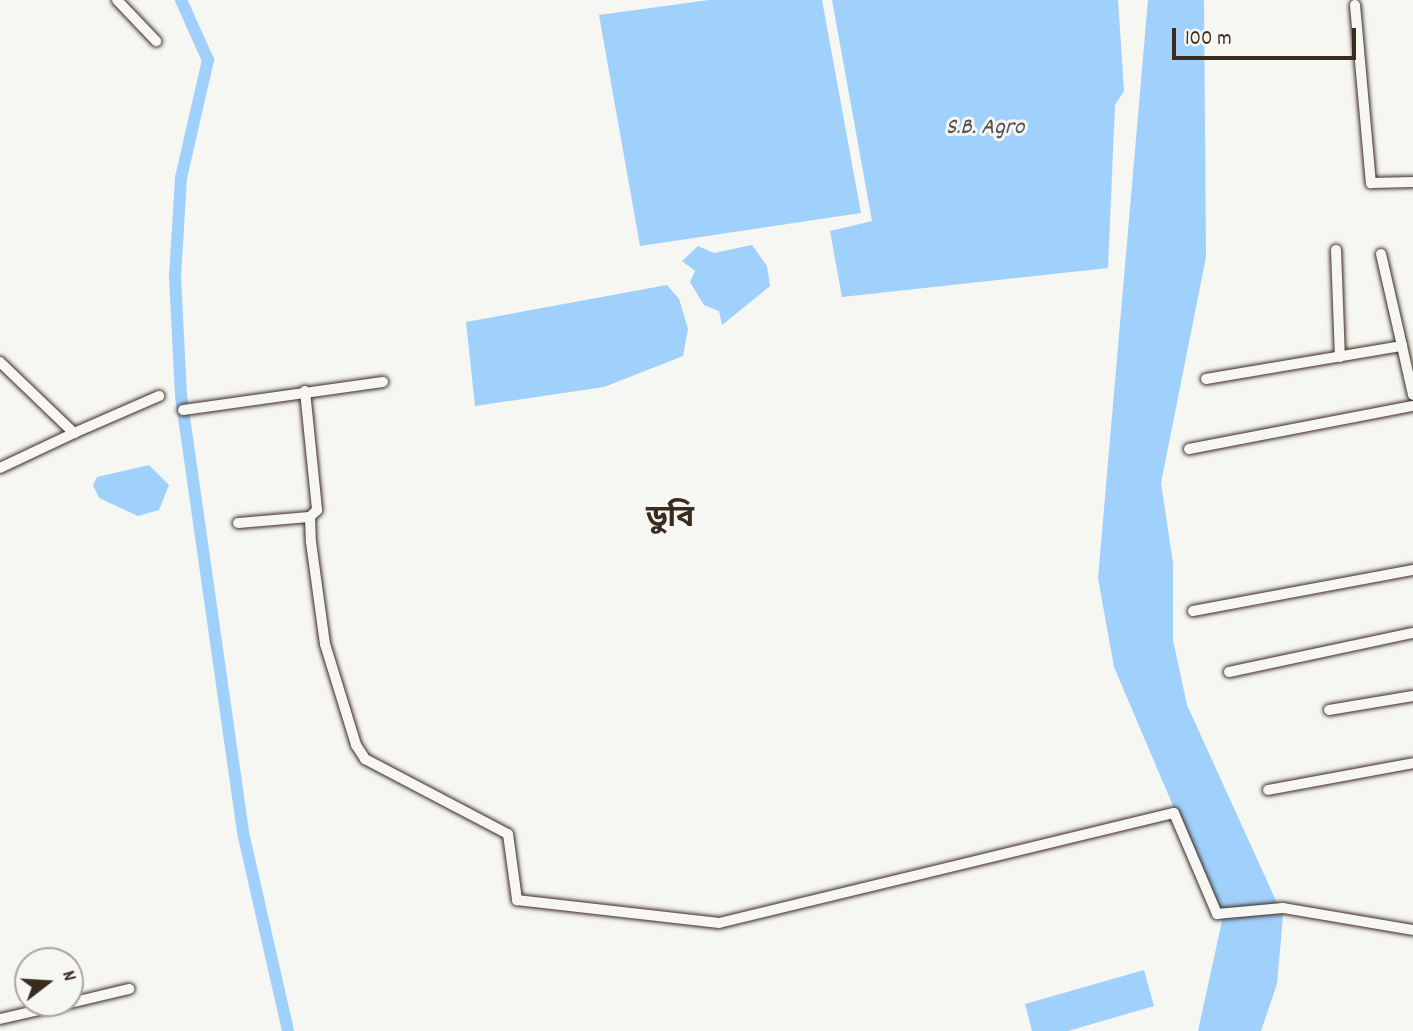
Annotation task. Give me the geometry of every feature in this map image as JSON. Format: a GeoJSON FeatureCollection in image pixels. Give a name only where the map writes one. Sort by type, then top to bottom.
{"type":"FeatureCollection","features":[{"type":"Feature","properties":{"kind":"street"},"geometry":{"type":"LineString","coordinates":[[117,0],[156,41]]}},
{"type":"Feature","properties":{"kind":"street"},"geometry":{"type":"LineString","coordinates":[[1355,5],[1371,183],[1413,182]]}},
{"type":"Feature","properties":{"kind":"street"},"geometry":{"type":"LineString","coordinates":[[1336,250],[1340,357]]}},
{"type":"Feature","properties":{"kind":"street"},"geometry":{"type":"LineString","coordinates":[[1381,254],[1413,395]]}},
{"type":"Feature","properties":{"kind":"street"},"geometry":{"type":"LineString","coordinates":[[1206,379],[1402,346]]}},
{"type":"Feature","properties":{"kind":"street"},"geometry":{"type":"LineString","coordinates":[[0,362],[74,433]]}},
{"type":"Feature","properties":{"kind":"street"},"geometry":{"type":"LineString","coordinates":[[183,410],[383,382]]}},
{"type":"Feature","properties":{"kind":"street"},"geometry":{"type":"LineString","coordinates":[[238,523],[310,517],[317,510],[305,391]]}},
{"type":"Feature","properties":{"kind":"street"},"geometry":{"type":"LineString","coordinates":[[0,468],[159,396]]}},
{"type":"Feature","properties":{"kind":"street"},"geometry":{"type":"LineString","coordinates":[[1189,449],[1413,406]]}},
{"type":"Feature","properties":{"kind":"street"},"geometry":{"type":"LineString","coordinates":[[310,517],[325,645],[356,745],[365,759],[508,834],[517,900],[719,923],[1174,813],[1217,915],[1283,908],[1413,930]]}},
{"type":"Feature","properties":{"kind":"street"},"geometry":{"type":"LineString","coordinates":[[1193,611],[1413,569]]}},
{"type":"Feature","properties":{"kind":"street"},"geometry":{"type":"LineString","coordinates":[[1228,672],[1413,633]]}},
{"type":"Feature","properties":{"kind":"street"},"geometry":{"type":"LineString","coordinates":[[1329,710],[1413,696]]}},
{"type":"Feature","properties":{"kind":"street"},"geometry":{"type":"LineString","coordinates":[[1268,790],[1413,763]]}},
{"type":"Feature","properties":{"kind":"street"},"geometry":{"type":"LineString","coordinates":[[84,1000],[129,989]]}},
{"type":"Feature","properties":{"kind":"water"},"geometry":{"type":"Polygon","coordinates":[[[709,0],[822,0],[861,213],[640,246],[599,15],[709,0]]]}},
{"type":"Feature","properties":{"kind":"water","name":"S.B. Agro"},"geometry":{"type":"Polygon","coordinates":[[[832,0],[1118,0],[1124,91],[1115,105],[1108,268],[842,297],[830,231],[872,221],[832,0]]]}},
{"type":"Feature","properties":{"kind":"water"},"geometry":{"type":"Polygon","coordinates":[[[1148,0],[1204,0],[1206,257],[1161,483],[1173,563],[1173,640],[1187,705],[1283,916],[1277,984],[1261,1031],[1198,1031],[1222,921],[1114,667],[1098,578],[1148,0]]]}},
{"type":"Feature","properties":{"kind":"water"},"geometry":{"type":"Polygon","coordinates":[[[752,245],[767,266],[770,286],[722,325],[719,311],[704,305],[690,282],[695,271],[682,261],[698,246],[714,253],[752,245]]]}},
{"type":"Feature","properties":{"kind":"water"},"geometry":{"type":"Polygon","coordinates":[[[667,285],[679,299],[688,329],[683,356],[604,387],[475,406],[466,322],[667,285]]]}},
{"type":"Feature","properties":{"kind":"water"},"geometry":{"type":"Polygon","coordinates":[[[149,465],[169,485],[159,510],[138,516],[99,498],[93,485],[97,477],[149,465]]]}},
{"type":"Feature","properties":{"kind":"water"},"geometry":{"type":"Polygon","coordinates":[[[1144,970],[1154,1006],[1068,1031],[1032,1031],[1025,1004],[1144,970]]]}},
{"type":"Feature","properties":{"kind":"waterway"},"geometry":{"type":"LineString","coordinates":[[181,0],[208,60],[181,178],[175,277],[181,396],[244,837],[288,1031]]}},
{"type":"Feature","properties":{"kind":"district","name":"ডুবি"},"geometry":{"type":"Point","coordinates":[670,521]}}]}
